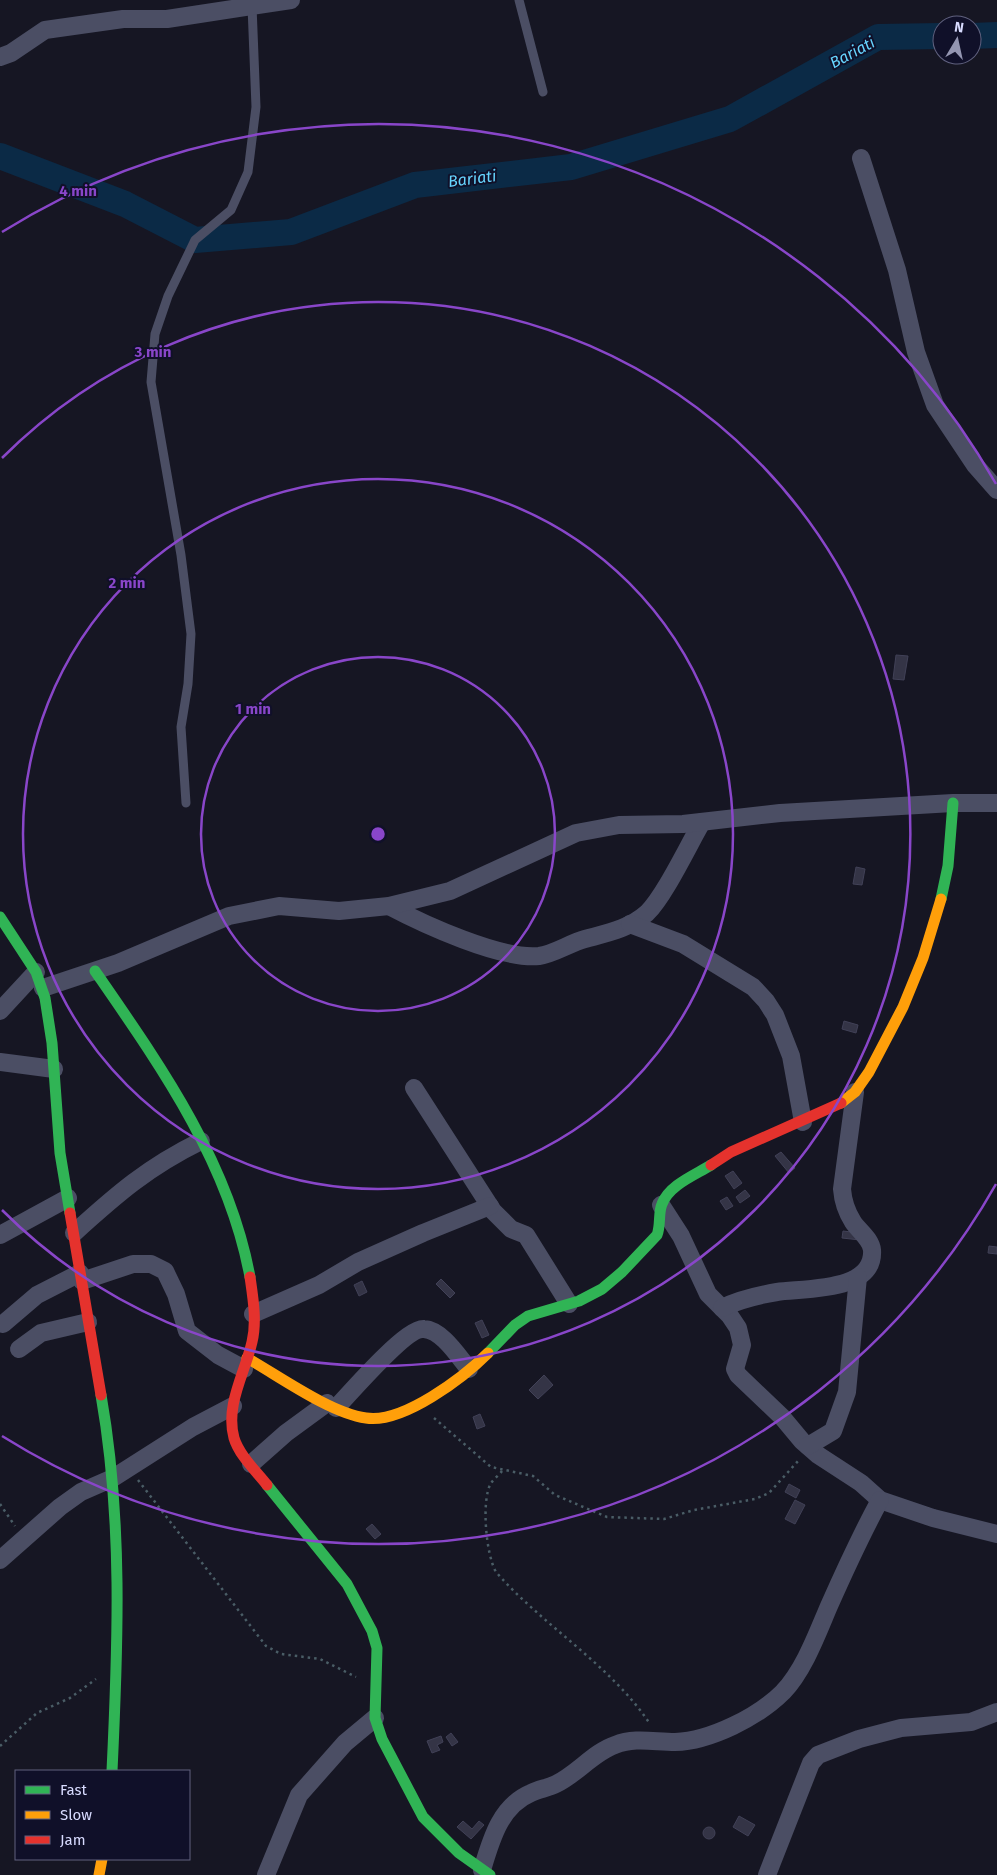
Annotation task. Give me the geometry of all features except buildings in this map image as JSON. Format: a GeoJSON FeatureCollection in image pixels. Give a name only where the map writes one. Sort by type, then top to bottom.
{"type":"FeatureCollection","features":[{"type":"Feature","properties":{"kind":"street"},"geometry":{"type":"LineString","coordinates":[[0,57],[12,53],[46,30],[123,19],[167,19],[291,0]]}},
{"type":"Feature","properties":{"kind":"street"},"geometry":{"type":"LineString","coordinates":[[862,158],[897,270],[916,352],[935,405],[975,465],[997,490]]}},
{"type":"Feature","properties":{"kind":"street"},"geometry":{"type":"LineString","coordinates":[[3,1324],[38,1295],[81,1277],[134,1264],[152,1264],[165,1271],[176,1294],[187,1331],[218,1355],[246,1364],[332,1406],[368,1419],[415,1404],[438,1392],[491,1352],[528,1316],[569,1304],[596,1293],[619,1276],[657,1235],[660,1227],[661,1205],[668,1192],[731,1152],[836,1107],[855,1092],[869,1072],[903,1008],[924,958],[938,914],[948,866],[953,803]]}},
{"type":"Feature","properties":{"kind":"street"},"geometry":{"type":"LineString","coordinates":[[43,988],[95,971],[229,916],[279,906],[339,911],[389,906],[450,891],[576,833],[619,825],[702,822],[780,813],[953,803],[997,803]]}},
{"type":"Feature","properties":{"kind":"street"},"geometry":{"type":"LineString","coordinates":[[389,906],[442,931],[496,950],[522,956],[540,956],[582,940],[625,928],[647,912],[660,895],[702,822]]}},
{"type":"Feature","properties":{"kind":"street"},"geometry":{"type":"LineString","coordinates":[[0,918],[36,972],[43,988],[54,1069],[60,1153],[102,1399],[113,1478],[117,1553],[117,1661],[112,1770]]}},
{"type":"Feature","properties":{"kind":"street"},"geometry":{"type":"LineString","coordinates":[[630,924],[683,944],[753,987],[766,1001],[775,1015],[791,1056],[803,1122]]}},
{"type":"Feature","properties":{"kind":"street"},"geometry":{"type":"LineString","coordinates":[[95,971],[163,1075],[201,1141],[236,1215],[247,1264],[254,1327],[246,1364],[233,1406],[231,1423],[234,1439],[251,1464],[347,1584],[372,1631],[377,1648],[374,1689],[375,1718],[382,1739],[423,1817],[459,1853],[486,1872],[500,1822],[512,1804],[530,1793],[556,1785],[590,1762],[602,1750],[617,1744],[646,1739],[676,1742],[717,1733],[759,1712],[784,1692],[815,1643],[858,1541],[880,1500]]}},
{"type":"Feature","properties":{"kind":"street"},"geometry":{"type":"LineString","coordinates":[[0,1011],[36,972]]}},
{"type":"Feature","properties":{"kind":"street"},"geometry":{"type":"LineString","coordinates":[[0,1062],[54,1069]]}},
{"type":"Feature","properties":{"kind":"street"},"geometry":{"type":"LineString","coordinates":[[414,1088],[501,1222],[526,1235],[569,1304]]}},
{"type":"Feature","properties":{"kind":"street"},"geometry":{"type":"LineString","coordinates":[[722,1308],[768,1294],[837,1285],[858,1277],[868,1270],[872,1250],[870,1243],[853,1222],[844,1204],[842,1190],[855,1092]]}},
{"type":"Feature","properties":{"kind":"street"},"geometry":{"type":"LineString","coordinates":[[74,1233],[131,1183],[165,1159],[201,1141]]}},
{"type":"Feature","properties":{"kind":"street"},"geometry":{"type":"LineString","coordinates":[[0,1234],[68,1198]]}},
{"type":"Feature","properties":{"kind":"street"},"geometry":{"type":"LineString","coordinates":[[661,1205],[681,1236],[708,1294],[730,1316],[741,1336],[742,1345],[735,1369],[738,1375],[809,1447],[860,1483],[880,1500],[933,1518],[997,1534]]}},
{"type":"Feature","properties":{"kind":"street"},"geometry":{"type":"LineString","coordinates":[[253,1314],[319,1284],[366,1258],[490,1206]]}},
{"type":"Feature","properties":{"kind":"street"},"geometry":{"type":"LineString","coordinates":[[809,1447],[833,1431],[847,1392],[858,1277]]}},
{"type":"Feature","properties":{"kind":"street"},"geometry":{"type":"LineString","coordinates":[[19,1349],[41,1333],[88,1322]]}},
{"type":"Feature","properties":{"kind":"street"},"geometry":{"type":"LineString","coordinates":[[251,1464],[286,1433],[332,1406],[414,1330],[424,1328],[436,1333],[469,1369]]}},
{"type":"Feature","properties":{"kind":"street"},"geometry":{"type":"LineString","coordinates":[[0,1560],[81,1492],[113,1478],[129,1466],[193,1427],[233,1406]]}},
{"type":"Feature","properties":{"kind":"street"},"geometry":{"type":"LineString","coordinates":[[767,1875],[811,1764],[818,1755],[833,1747],[901,1728],[970,1722],[997,1712]]}},
{"type":"Feature","properties":{"kind":"street"},"geometry":{"type":"LineString","coordinates":[[266,1875],[299,1795],[344,1743],[375,1718]]}},
{"type":"Feature","properties":{"kind":"street"},"geometry":{"type":"LineString","coordinates":[[99,1875],[102,1860]]}},
{"type":"Feature","properties":{"kind":"lane"},"geometry":{"type":"LineString","coordinates":[[519,0],[543,92]]}},
{"type":"Feature","properties":{"kind":"lane"},"geometry":{"type":"LineString","coordinates":[[186,803],[181,727],[188,684],[190,634],[181,555],[151,382],[155,334],[168,296],[195,240],[231,210],[248,172],[256,107],[252,6]]}},
{"type":"Feature","properties":{"kind":"path"},"geometry":{"type":"LineString","coordinates":[[415,1404],[430,1414],[491,1468],[533,1476],[555,1495],[607,1517],[664,1519],[694,1510],[755,1499],[769,1493],[809,1447]]}},
{"type":"Feature","properties":{"kind":"path"},"geometry":{"type":"LineString","coordinates":[[129,1466],[157,1506],[266,1646],[282,1654],[320,1658],[346,1671],[374,1689]]}},
{"type":"Feature","properties":{"kind":"path"},"geometry":{"type":"LineString","coordinates":[[502,1470],[491,1483],[487,1496],[486,1525],[491,1562],[496,1572],[552,1628],[620,1687],[660,1740]]}},
{"type":"Feature","properties":{"kind":"path"},"geometry":{"type":"LineString","coordinates":[[0,1504],[9,1514],[21,1541]]}},
{"type":"Feature","properties":{"kind":"path"},"geometry":{"type":"LineString","coordinates":[[0,1746],[37,1713],[70,1698],[117,1661]]}},
{"type":"Feature","properties":{"kind":"waterway","name":"Bariati"},"geometry":{"type":"LineString","coordinates":[[982,36],[997,35]]}},
{"type":"Feature","properties":{"kind":"waterway","name":"Bariati"},"geometry":{"type":"LineString","coordinates":[[0,156],[125,204],[195,240],[291,232],[415,185],[571,167],[730,119],[878,37],[932,36]]}},
{"type":"Feature","properties":{"kind":"traffic: fast"},"geometry":{"type":"LineString","coordinates":[[941,899],[948,866],[953,803]]}},
{"type":"Feature","properties":{"kind":"traffic: fast"},"geometry":{"type":"LineString","coordinates":[[0,917],[36,972],[45,998],[52,1043],[60,1153],[70,1213]]}},
{"type":"Feature","properties":{"kind":"traffic: fast"},"geometry":{"type":"LineString","coordinates":[[95,971],[144,1042],[189,1116],[209,1154],[226,1194],[240,1235],[250,1277]]}},
{"type":"Feature","properties":{"kind":"traffic: fast"},"geometry":{"type":"LineString","coordinates":[[488,1353],[515,1325],[528,1316],[579,1301],[602,1289],[622,1272],[657,1235],[661,1208],[665,1197],[670,1191],[711,1165]]}},
{"type":"Feature","properties":{"kind":"traffic: fast"},"geometry":{"type":"LineString","coordinates":[[101,1395],[108,1442],[116,1536],[117,1630],[112,1770]]}},
{"type":"Feature","properties":{"kind":"traffic: fast"},"geometry":{"type":"LineString","coordinates":[[267,1485],[347,1584],[372,1631],[377,1648],[375,1718],[382,1739],[423,1817],[459,1853],[490,1875]]}},
{"type":"Feature","properties":{"kind":"traffic: slow"},"geometry":{"type":"LineString","coordinates":[[841,1103],[855,1092],[869,1072],[903,1007],[923,958],[941,899]]}},
{"type":"Feature","properties":{"kind":"traffic: slow"},"geometry":{"type":"LineString","coordinates":[[247,1358],[321,1402],[352,1415],[366,1418],[381,1418],[397,1414],[432,1397],[449,1386],[488,1353]]}},
{"type":"Feature","properties":{"kind":"traffic: slow"},"geometry":{"type":"LineString","coordinates":[[99,1875],[102,1860]]}},
{"type":"Feature","properties":{"kind":"traffic: jam"},"geometry":{"type":"LineString","coordinates":[[711,1165],[731,1152],[841,1103]]}},
{"type":"Feature","properties":{"kind":"traffic: jam"},"geometry":{"type":"LineString","coordinates":[[70,1213],[101,1395]]}},
{"type":"Feature","properties":{"kind":"traffic: jam"},"geometry":{"type":"LineString","coordinates":[[250,1277],[254,1326],[249,1354],[234,1401],[232,1426],[234,1438],[240,1451],[267,1485]]}}]}
